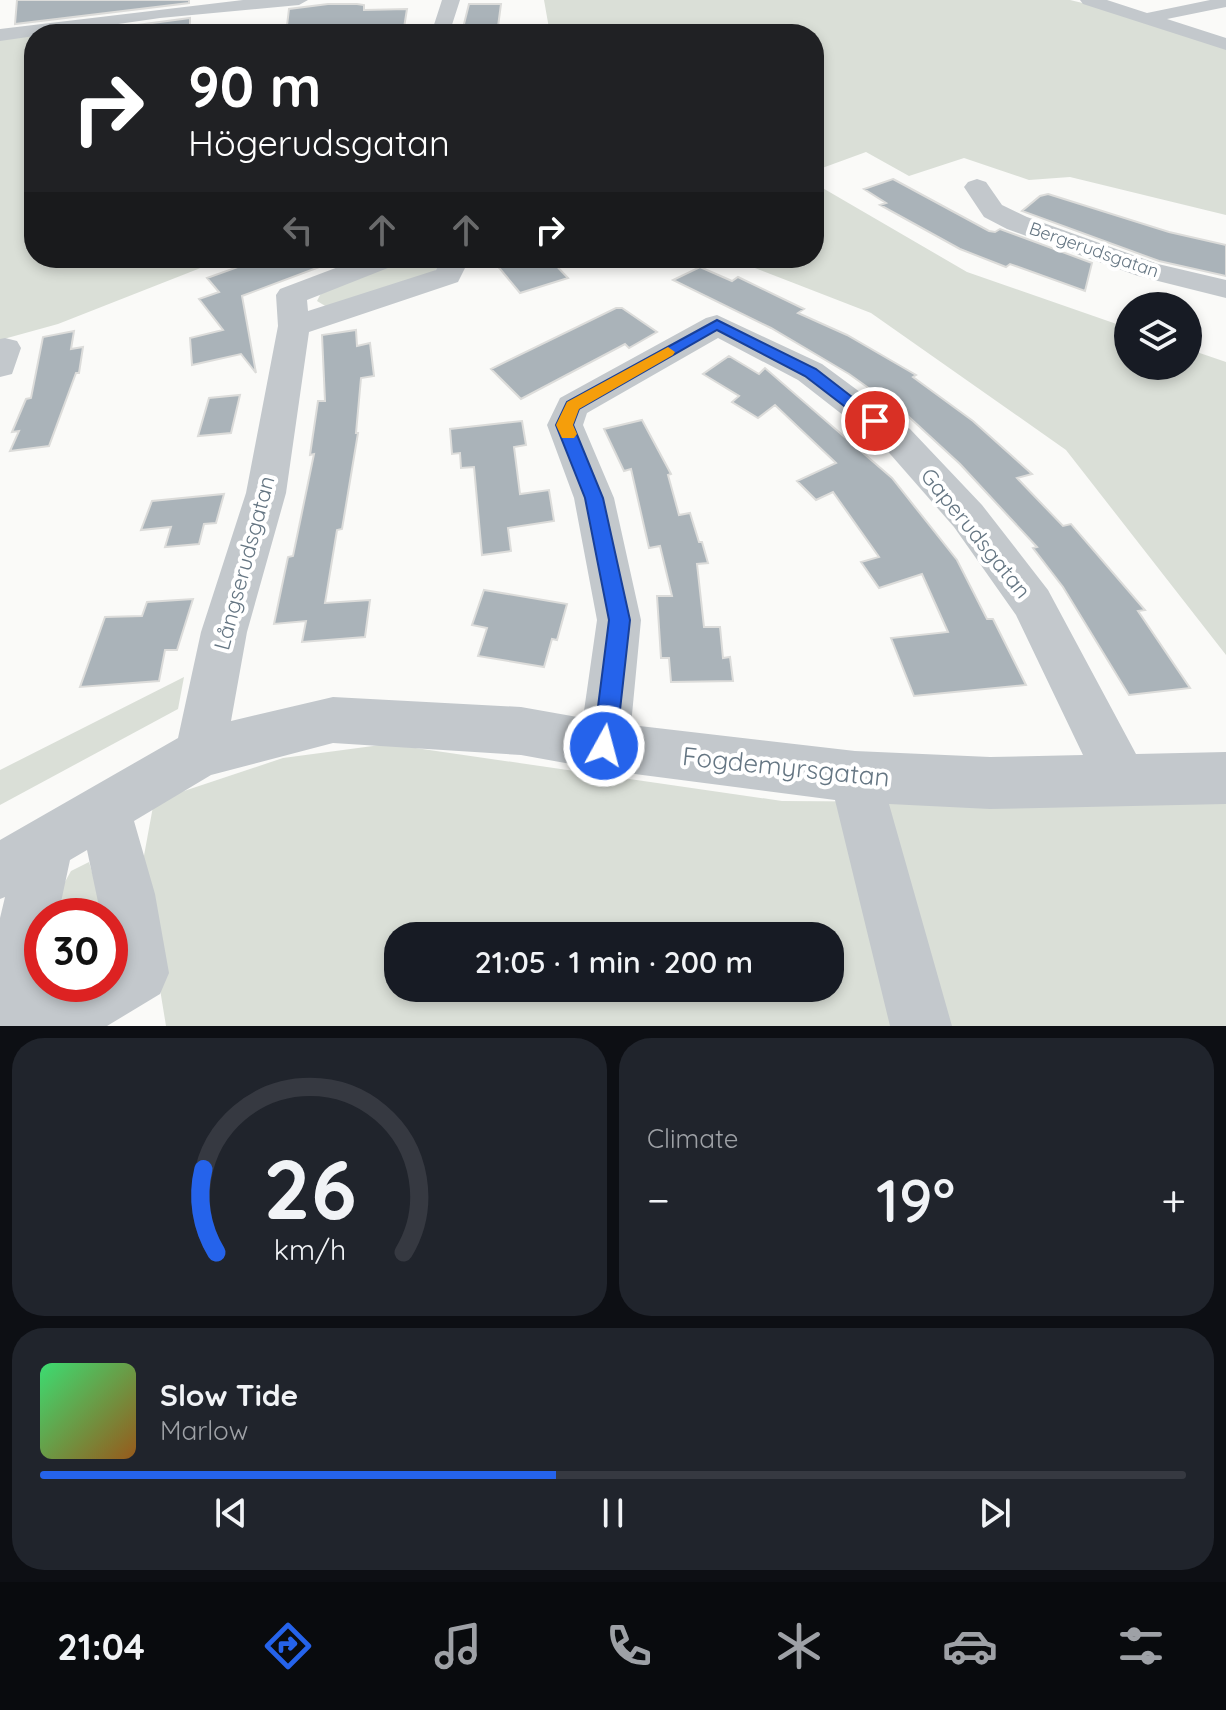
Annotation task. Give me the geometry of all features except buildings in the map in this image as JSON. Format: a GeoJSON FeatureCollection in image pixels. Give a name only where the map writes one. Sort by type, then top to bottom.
{"type":"FeatureCollection","features":[{"type":"Feature","properties":{"kind":"street"},"geometry":{"type":"LineString","coordinates":[[60,24],[158,6],[299,0]]}},
{"type":"Feature","properties":{"kind":"street"},"geometry":{"type":"LineString","coordinates":[[443,24],[451,0]]}},
{"type":"Feature","properties":{"kind":"street"},"geometry":{"type":"LineString","coordinates":[[1089,0],[1226,44]]}},
{"type":"Feature","properties":{"kind":"street"},"geometry":{"type":"LineString","coordinates":[[1147,18],[1226,2]]}},
{"type":"Feature","properties":{"kind":"street"},"geometry":{"type":"LineString","coordinates":[[0,35],[24,31]]}},
{"type":"Feature","properties":{"kind":"street","name":"Bergerudsgatan"},"geometry":{"type":"LineString","coordinates":[[977,187],[993,211],[1017,223],[1148,270],[1226,289]]}},
{"type":"Feature","properties":{"kind":"street","name":"Långserudsgatan"},"geometry":{"type":"LineString","coordinates":[[200,753],[224,632],[266,493],[294,326],[291,295],[362,268]]}},
{"type":"Feature","properties":{"kind":"street"},"geometry":{"type":"LineString","coordinates":[[294,326],[448,276],[451,268]]}},
{"type":"Feature","properties":{"kind":"street","name":"Gaperudsgatan"},"geometry":{"type":"LineString","coordinates":[[604,746],[619,620],[594,498],[565,425],[572,406],[717,325],[810,372],[897,438],[968,516],[1032,603],[1122,780]]}},
{"type":"Feature","properties":{"kind":"street"},"geometry":{"type":"LineString","coordinates":[[0,350],[5,348],[0,366]]}},
{"type":"Feature","properties":{"kind":"street","name":"Fogdemyrsgatan"},"geometry":{"type":"LineString","coordinates":[[23,858],[200,753],[333,720],[521,731],[604,746],[855,777],[990,783],[1226,778]]}},
{"type":"Feature","properties":{"kind":"street"},"geometry":{"type":"LineString","coordinates":[[855,777],[921,1026]]}},
{"type":"Feature","properties":{"kind":"street"},"geometry":{"type":"LineString","coordinates":[[47,1026],[139,973],[127,894],[104,811]]}},
{"type":"Feature","properties":{"kind":"street"},"geometry":{"type":"LineString","coordinates":[[23,858],[17,970],[30,1026]]}},
{"type":"Feature","properties":{"kind":"shaded area"},"geometry":{"type":"Polygon","coordinates":[[[544,0],[1070,0],[1112,10],[1226,48],[1226,215],[1070,177],[1029,180],[964,158],[909,176],[866,152],[824,167],[824,24],[548,24],[544,0]]]}},
{"type":"Feature","properties":{"kind":"shaded area"},"geometry":{"type":"Polygon","coordinates":[[[24,34],[24,268],[201,268],[58,324],[0,340],[0,38],[24,34]]]}},
{"type":"Feature","properties":{"kind":"shaded area"},"geometry":{"type":"Polygon","coordinates":[[[824,189],[967,272],[1114,323],[1114,380],[1202,380],[1202,354],[1226,362],[1226,655],[1066,450],[871,313],[755,268],[824,268],[824,189]]]}},
{"type":"Feature","properties":{"kind":"shaded area"},"geometry":{"type":"Polygon","coordinates":[[[383,268],[437,268],[432,275],[327,307],[317,301],[321,293],[383,268]]]}},
{"type":"Feature","properties":{"kind":"shaded area"},"geometry":{"type":"Polygon","coordinates":[[[184,677],[178,709],[0,805],[0,770],[184,677]]]}},
{"type":"Feature","properties":{"kind":"shaded area"},"geometry":{"type":"Polygon","coordinates":[[[388,744],[782,801],[1226,804],[1226,1026],[166,1026],[141,872],[154,801],[283,758],[388,744]]]}},
{"type":"Feature","properties":{"kind":"shaded area"},"geometry":{"type":"Polygon","coordinates":[[[89,862],[100,898],[56,898],[71,871],[89,862]]]}},
{"type":"Feature","properties":{"kind":"slow traffic"},"geometry":{"type":"LineString","coordinates":[[568,434],[565,425],[572,406],[668,352]]}},
{"type":"Feature","properties":{"kind":"route"},"geometry":{"type":"LineString","coordinates":[[604,746],[619,620],[594,498],[565,425],[572,406],[717,325],[810,372],[875,421]]}}]}
